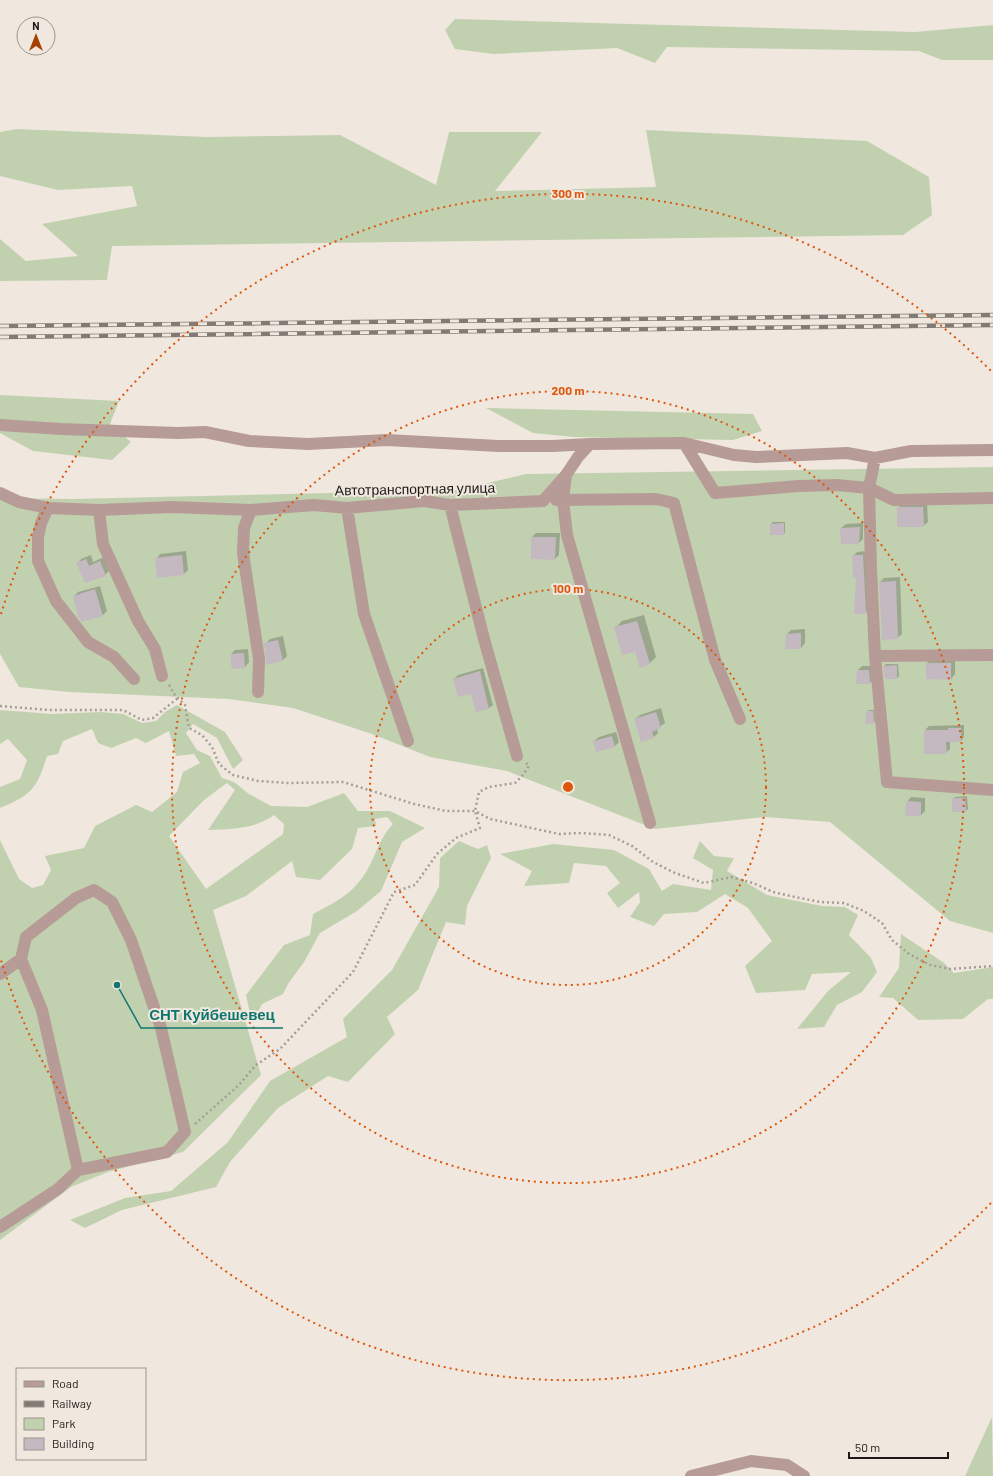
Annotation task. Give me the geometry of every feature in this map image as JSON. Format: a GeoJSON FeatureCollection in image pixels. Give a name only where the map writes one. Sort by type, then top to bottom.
{"type":"FeatureCollection","features":[{"type":"Feature","properties":{"kind":"street"},"geometry":{"type":"LineString","coordinates":[[0,425],[61,429],[178,433],[205,432],[249,441],[308,444],[387,440],[498,446],[684,443],[734,455],[756,457],[847,453],[875,458],[911,451],[993,450]]}},
{"type":"Feature","properties":{"kind":"street"},"geometry":{"type":"LineString","coordinates":[[684,443],[715,493],[799,486],[836,485],[869,488],[894,500],[993,498]]}},
{"type":"Feature","properties":{"kind":"street"},"geometry":{"type":"LineString","coordinates":[[543,501],[566,475],[578,457],[590,444]]}},
{"type":"Feature","properties":{"kind":"street"},"geometry":{"type":"LineString","coordinates":[[875,458],[869,488],[875,656],[888,782],[993,790]]}},
{"type":"Feature","properties":{"kind":"street"},"geometry":{"type":"LineString","coordinates":[[566,475],[563,500],[568,535],[650,823]]}},
{"type":"Feature","properties":{"kind":"street","name":"Автотранспортная улица"},"geometry":{"type":"LineString","coordinates":[[0,493],[19,502],[48,508],[99,510],[172,507],[251,510],[314,504],[347,508],[424,501],[450,505],[563,500],[656,499],[674,503],[715,660],[740,719]]}},
{"type":"Feature","properties":{"kind":"street"},"geometry":{"type":"LineString","coordinates":[[450,505],[484,639],[517,756]]}},
{"type":"Feature","properties":{"kind":"street"},"geometry":{"type":"LineString","coordinates":[[48,508],[41,522],[38,537],[38,562],[56,601],[88,642],[114,657],[134,679]]}},
{"type":"Feature","properties":{"kind":"street"},"geometry":{"type":"LineString","coordinates":[[347,508],[364,614],[408,741]]}},
{"type":"Feature","properties":{"kind":"street"},"geometry":{"type":"LineString","coordinates":[[99,510],[103,544],[138,621],[155,649],[162,676]]}},
{"type":"Feature","properties":{"kind":"street"},"geometry":{"type":"LineString","coordinates":[[251,510],[244,528],[243,553],[259,659],[258,692]]}},
{"type":"Feature","properties":{"kind":"street"},"geometry":{"type":"LineString","coordinates":[[875,656],[993,655]]}},
{"type":"Feature","properties":{"kind":"street"},"geometry":{"type":"LineString","coordinates":[[0,1228],[58,1189],[78,1170],[167,1152],[185,1132],[161,1028],[131,940],[112,902],[94,890],[76,898],[26,937],[21,960],[42,1010],[78,1170]]}},
{"type":"Feature","properties":{"kind":"street"},"geometry":{"type":"LineString","coordinates":[[0,974],[21,960]]}},
{"type":"Feature","properties":{"kind":"street"},"geometry":{"type":"LineString","coordinates":[[691,1476],[751,1462],[787,1465],[804,1476]]}},
{"type":"Feature","properties":{"kind":"path"},"geometry":{"type":"LineString","coordinates":[[162,676],[178,698],[186,705],[189,728],[202,735],[212,747],[219,764],[233,775],[258,782],[288,784],[343,782],[414,804],[446,811],[475,811],[490,819],[559,834],[582,833],[609,835],[632,846],[653,862],[675,873],[704,883],[732,877],[753,883],[773,892],[820,902],[844,903],[864,911],[882,923],[892,940],[909,954],[930,965],[950,969],[993,966]]}},
{"type":"Feature","properties":{"kind":"path"},"geometry":{"type":"LineString","coordinates":[[0,706],[49,710],[123,710],[142,720],[153,718],[178,698]]}},
{"type":"Feature","properties":{"kind":"path"},"geometry":{"type":"LineString","coordinates":[[185,1132],[238,1086],[256,1065],[280,1049],[336,992],[353,972],[394,892],[415,885],[437,854],[456,838],[480,828],[475,811],[479,792],[489,786],[515,783],[522,776],[529,766],[517,756]]}},
{"type":"Feature","properties":{"kind":"green space"},"geometry":{"type":"Polygon","coordinates":[[[455,19],[915,32],[993,25],[993,60],[942,60],[919,51],[667,47],[655,63],[617,48],[493,54],[455,49],[445,30],[455,19]]]}},
{"type":"Feature","properties":{"kind":"green space"},"geometry":{"type":"Polygon","coordinates":[[[17,129],[206,137],[340,135],[436,185],[449,132],[542,132],[495,191],[656,187],[646,130],[867,141],[929,177],[932,215],[903,235],[112,246],[107,280],[0,281],[0,239],[26,261],[78,256],[42,224],[137,206],[132,186],[58,190],[0,176],[0,132],[17,129]]]}},
{"type":"Feature","properties":{"kind":"green space"},"geometry":{"type":"Polygon","coordinates":[[[0,395],[119,401],[110,424],[131,442],[112,460],[33,451],[0,433],[0,395]]]}},
{"type":"Feature","properties":{"kind":"green space"},"geometry":{"type":"Polygon","coordinates":[[[486,408],[753,414],[762,431],[733,440],[574,437],[533,433],[486,408]]]}},
{"type":"Feature","properties":{"kind":"green space"},"geometry":{"type":"Polygon","coordinates":[[[993,467],[993,933],[950,921],[830,822],[765,817],[655,829],[507,771],[430,757],[372,734],[293,708],[229,699],[69,692],[19,687],[0,654],[0,498],[71,499],[459,490],[526,474],[993,467]]]}},
{"type":"Feature","properties":{"kind":"green space"},"geometry":{"type":"Polygon","coordinates":[[[177,705],[225,732],[243,760],[233,769],[217,738],[193,724],[186,733],[197,750],[210,756],[222,778],[234,782],[249,794],[271,806],[307,807],[344,793],[358,811],[390,811],[425,828],[402,842],[381,891],[357,911],[320,933],[304,962],[288,984],[283,994],[262,1004],[252,1023],[246,995],[284,945],[310,935],[313,914],[340,899],[357,884],[370,864],[384,836],[393,824],[387,817],[375,819],[376,826],[358,828],[352,849],[320,880],[296,877],[292,861],[246,896],[213,910],[261,1075],[183,1152],[108,1172],[71,1187],[0,1240],[0,840],[19,879],[32,888],[43,885],[51,870],[45,856],[84,848],[95,826],[136,805],[152,812],[177,792],[183,772],[200,763],[194,754],[176,756],[169,731],[146,743],[136,738],[111,748],[98,743],[92,729],[63,741],[58,754],[47,756],[40,776],[32,789],[19,799],[0,808],[0,787],[20,779],[27,760],[8,739],[0,744],[0,710],[52,714],[101,712],[123,714],[142,723],[156,721],[165,712],[177,705]],[[227,783],[204,800],[169,836],[206,889],[283,834],[284,824],[274,815],[267,820],[251,826],[234,829],[208,830],[235,790],[227,783]]]}},
{"type":"Feature","properties":{"kind":"green space"},"geometry":{"type":"Polygon","coordinates":[[[459,841],[478,849],[487,845],[491,858],[467,906],[465,925],[446,922],[418,990],[387,1017],[395,1034],[348,1082],[328,1076],[278,1108],[230,1162],[216,1187],[122,1210],[85,1228],[70,1220],[125,1198],[171,1191],[228,1142],[270,1081],[347,1037],[343,1019],[392,970],[439,887],[440,858],[459,841]]]}},
{"type":"Feature","properties":{"kind":"green space"},"geometry":{"type":"Polygon","coordinates":[[[700,841],[714,856],[734,858],[727,871],[767,895],[822,906],[845,907],[858,915],[849,935],[871,958],[877,972],[862,992],[837,1005],[824,1027],[797,1029],[828,991],[851,972],[812,974],[805,990],[756,993],[745,966],[772,941],[748,908],[725,894],[697,912],[664,914],[654,926],[630,917],[640,902],[639,892],[618,908],[607,893],[620,883],[606,866],[574,863],[569,883],[524,886],[532,871],[500,854],[553,844],[614,850],[649,869],[662,891],[673,884],[711,890],[713,870],[693,858],[700,841]]]}},
{"type":"Feature","properties":{"kind":"green space"},"geometry":{"type":"Polygon","coordinates":[[[901,934],[944,963],[954,973],[993,967],[993,999],[988,999],[963,1019],[918,1020],[893,998],[879,997],[899,968],[901,934]]]}},
{"type":"Feature","properties":{"kind":"green space"},"geometry":{"type":"Polygon","coordinates":[[[992,1417],[993,1476],[965,1476],[992,1417]]]}},
{"type":"Feature","properties":{"kind":"building"},"geometry":{"type":"Polygon","coordinates":[[[897,507],[923,507],[924,527],[897,527],[897,507]]]}},
{"type":"Feature","properties":{"kind":"building"},"geometry":{"type":"Polygon","coordinates":[[[784,523],[784,535],[770,535],[770,524],[784,523]]]}},
{"type":"Feature","properties":{"kind":"building"},"geometry":{"type":"Polygon","coordinates":[[[860,527],[859,544],[841,544],[840,528],[860,527]]]}},
{"type":"Feature","properties":{"kind":"building"},"geometry":{"type":"Polygon","coordinates":[[[531,537],[556,537],[555,560],[531,559],[531,537]]]}},
{"type":"Feature","properties":{"kind":"building"},"geometry":{"type":"Polygon","coordinates":[[[182,555],[184,575],[157,578],[155,558],[182,555]]]}},
{"type":"Feature","properties":{"kind":"building"},"geometry":{"type":"Polygon","coordinates":[[[863,555],[866,614],[854,614],[856,578],[853,578],[852,556],[863,555]]]}},
{"type":"Feature","properties":{"kind":"building"},"geometry":{"type":"Polygon","coordinates":[[[86,559],[89,566],[100,561],[106,576],[85,583],[76,563],[86,559]]]}},
{"type":"Feature","properties":{"kind":"building"},"geometry":{"type":"Polygon","coordinates":[[[896,581],[898,639],[882,640],[879,582],[896,581]]]}},
{"type":"Feature","properties":{"kind":"building"},"geometry":{"type":"Polygon","coordinates":[[[95,589],[103,616],[82,622],[78,617],[73,596],[95,589]]]}},
{"type":"Feature","properties":{"kind":"building"},"geometry":{"type":"Polygon","coordinates":[[[637,621],[650,664],[640,668],[635,652],[622,655],[614,627],[637,621]]]}},
{"type":"Feature","properties":{"kind":"building"},"geometry":{"type":"Polygon","coordinates":[[[801,633],[801,649],[785,649],[786,634],[801,633]]]}},
{"type":"Feature","properties":{"kind":"building"},"geometry":{"type":"Polygon","coordinates":[[[278,640],[283,661],[266,665],[264,643],[278,640]]]}},
{"type":"Feature","properties":{"kind":"building"},"geometry":{"type":"Polygon","coordinates":[[[244,653],[245,668],[232,669],[230,654],[244,653]]]}},
{"type":"Feature","properties":{"kind":"building"},"geometry":{"type":"Polygon","coordinates":[[[926,663],[951,663],[951,680],[926,679],[926,663]]]}},
{"type":"Feature","properties":{"kind":"building"},"geometry":{"type":"Polygon","coordinates":[[[897,665],[897,679],[885,679],[883,666],[897,665]]]}},
{"type":"Feature","properties":{"kind":"building"},"geometry":{"type":"Polygon","coordinates":[[[857,670],[869,670],[870,684],[856,684],[857,670]]]}},
{"type":"Feature","properties":{"kind":"building"},"geometry":{"type":"Polygon","coordinates":[[[480,671],[489,709],[476,712],[471,694],[458,697],[453,679],[480,671]]]}},
{"type":"Feature","properties":{"kind":"building"},"geometry":{"type":"Polygon","coordinates":[[[866,711],[873,711],[874,724],[865,724],[866,711]]]}},
{"type":"Feature","properties":{"kind":"building"},"geometry":{"type":"Polygon","coordinates":[[[656,712],[661,728],[652,732],[654,738],[641,742],[634,719],[656,712]]]}},
{"type":"Feature","properties":{"kind":"building"},"geometry":{"type":"Polygon","coordinates":[[[948,728],[961,728],[961,742],[946,742],[947,754],[924,754],[924,730],[948,730],[948,728]]]}},
{"type":"Feature","properties":{"kind":"building"},"geometry":{"type":"Polygon","coordinates":[[[612,736],[615,747],[596,752],[593,741],[612,736]]]}},
{"type":"Feature","properties":{"kind":"building"},"geometry":{"type":"Polygon","coordinates":[[[952,798],[965,798],[966,812],[952,812],[952,798]]]}},
{"type":"Feature","properties":{"kind":"building"},"geometry":{"type":"Polygon","coordinates":[[[906,801],[921,802],[921,816],[905,816],[906,801]]]}},
{"type":"Feature","properties":{"kind":"railway"},"geometry":{"type":"LineString","coordinates":[[0,326],[993,315]]}},
{"type":"Feature","properties":{"kind":"railway"},"geometry":{"type":"LineString","coordinates":[[0,337],[993,325]]}},
{"type":"Feature","properties":{"kind":"place","name":"СНТ Куйбешевец"},"geometry":{"type":"Point","coordinates":[117,985]}}]}
